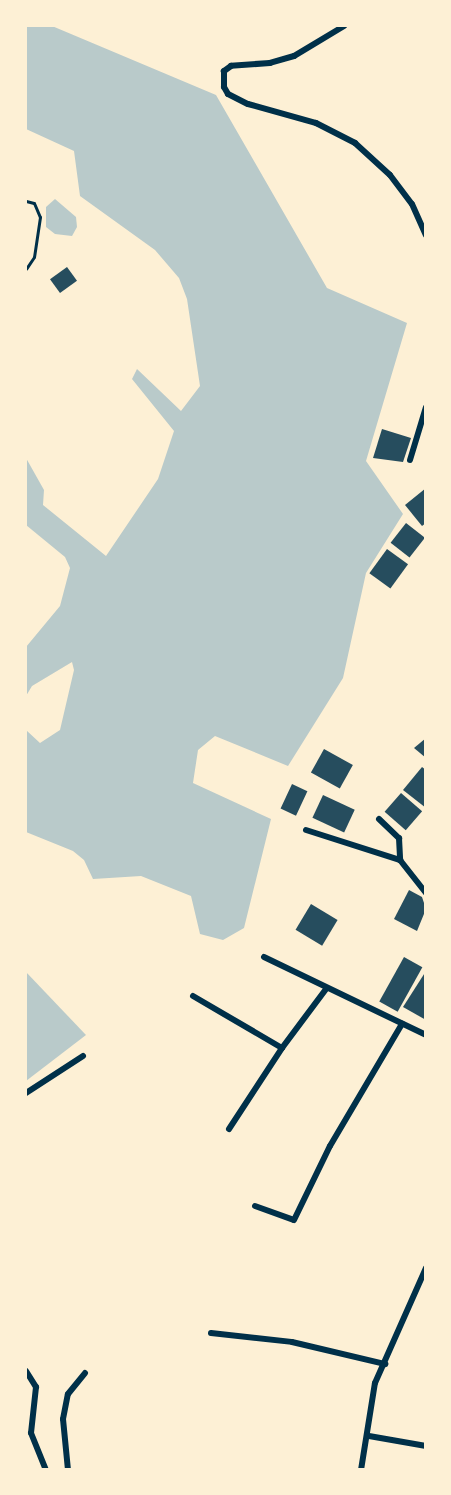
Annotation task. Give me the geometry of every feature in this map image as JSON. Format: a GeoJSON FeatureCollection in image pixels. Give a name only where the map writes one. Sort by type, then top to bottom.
{"type":"FeatureCollection","features":[{"type":"Feature","properties":{"kind":"street"},"geometry":{"type":"LineString","coordinates":[[344,26],[294,56],[270,63],[231,66],[224,71],[224,87],[228,94],[248,104],[316,123],[355,143],[390,175],[412,204],[426,235]]}},
{"type":"Feature","properties":{"kind":"street"},"geometry":{"type":"LineString","coordinates":[[410,460],[424,429],[426,407]]}},
{"type":"Feature","properties":{"kind":"street"},"geometry":{"type":"LineString","coordinates":[[379,819],[399,838],[400,860]]}},
{"type":"Feature","properties":{"kind":"street"},"geometry":{"type":"LineString","coordinates":[[306,830],[400,860],[426,893]]}},
{"type":"Feature","properties":{"kind":"street"},"geometry":{"type":"LineString","coordinates":[[264,957],[326,989],[426,1035]]}},
{"type":"Feature","properties":{"kind":"street"},"geometry":{"type":"LineString","coordinates":[[229,1129],[282,1048],[326,989]]}},
{"type":"Feature","properties":{"kind":"street"},"geometry":{"type":"LineString","coordinates":[[193,996],[282,1048]]}},
{"type":"Feature","properties":{"kind":"street"},"geometry":{"type":"LineString","coordinates":[[255,1206],[294,1220],[335,1138],[402,1024]]}},
{"type":"Feature","properties":{"kind":"street"},"geometry":{"type":"LineString","coordinates":[[26,1093],[83,1056]]}},
{"type":"Feature","properties":{"kind":"street"},"geometry":{"type":"LineString","coordinates":[[361,1470],[369,1436],[375,1383],[426,1268]]}},
{"type":"Feature","properties":{"kind":"street"},"geometry":{"type":"LineString","coordinates":[[211,1333],[292,1342],[385,1364]]}},
{"type":"Feature","properties":{"kind":"street"},"geometry":{"type":"LineString","coordinates":[[26,1371],[36,1387],[32,1433],[46,1470]]}},
{"type":"Feature","properties":{"kind":"street"},"geometry":{"type":"LineString","coordinates":[[68,1470],[63,1419],[68,1394],[85,1373]]}},
{"type":"Feature","properties":{"kind":"street"},"geometry":{"type":"LineString","coordinates":[[369,1436],[426,1446]]}},
{"type":"Feature","properties":{"kind":"path"},"geometry":{"type":"LineString","coordinates":[[26,201],[34,203],[40,217],[34,257],[26,269]]}},
{"type":"Feature","properties":{"kind":"shaded area"},"geometry":{"type":"Polygon","coordinates":[[[26,26],[52,26],[216,95],[327,288],[407,323],[366,461],[403,514],[366,573],[343,678],[288,766],[215,736],[198,750],[193,783],[271,819],[244,928],[223,940],[200,934],[191,896],[141,876],[93,879],[84,860],[73,851],[26,832],[26,730],[40,743],[60,730],[74,670],[72,662],[32,686],[26,696],[26,647],[60,606],[70,568],[65,557],[26,525],[26,458],[44,490],[43,505],[106,556],[158,479],[174,431],[132,379],[137,369],[181,411],[200,386],[187,299],[179,278],[155,250],[80,196],[74,151],[26,129],[26,26]]]}},
{"type":"Feature","properties":{"kind":"shaded area"},"geometry":{"type":"Polygon","coordinates":[[[55,199],[76,217],[77,227],[72,236],[55,234],[46,227],[46,207],[55,199]]]}},
{"type":"Feature","properties":{"kind":"shaded area"},"geometry":{"type":"Polygon","coordinates":[[[26,972],[86,1035],[26,1081],[26,972]]]}},
{"type":"Feature","properties":{"kind":"building"},"geometry":{"type":"Polygon","coordinates":[[[67,267],[77,281],[60,293],[50,279],[67,267]]]}},
{"type":"Feature","properties":{"kind":"building"},"geometry":{"type":"Polygon","coordinates":[[[382,429],[411,438],[403,462],[373,458],[382,429]]]}},
{"type":"Feature","properties":{"kind":"building"},"geometry":{"type":"Polygon","coordinates":[[[426,488],[426,523],[422,526],[405,505],[426,488]]]}},
{"type":"Feature","properties":{"kind":"building"},"geometry":{"type":"Polygon","coordinates":[[[406,523],[425,538],[410,557],[391,543],[406,523]]]}},
{"type":"Feature","properties":{"kind":"building"},"geometry":{"type":"Polygon","coordinates":[[[387,549],[408,564],[390,589],[369,573],[387,549]]]}},
{"type":"Feature","properties":{"kind":"building"},"geometry":{"type":"Polygon","coordinates":[[[426,738],[426,758],[414,748],[426,738]]]}},
{"type":"Feature","properties":{"kind":"building"},"geometry":{"type":"Polygon","coordinates":[[[324,749],[353,765],[340,789],[311,773],[324,749]]]}},
{"type":"Feature","properties":{"kind":"building"},"geometry":{"type":"Polygon","coordinates":[[[422,767],[426,770],[426,808],[403,790],[422,767]]]}},
{"type":"Feature","properties":{"kind":"building"},"geometry":{"type":"Polygon","coordinates":[[[292,784],[307,791],[296,816],[281,808],[292,784]]]}},
{"type":"Feature","properties":{"kind":"building"},"geometry":{"type":"Polygon","coordinates":[[[401,793],[422,811],[406,830],[385,812],[401,793]]]}},
{"type":"Feature","properties":{"kind":"building"},"geometry":{"type":"Polygon","coordinates":[[[323,795],[355,810],[344,832],[312,818],[323,795]]]}},
{"type":"Feature","properties":{"kind":"building"},"geometry":{"type":"Polygon","coordinates":[[[409,890],[422,897],[426,909],[417,931],[394,919],[409,890]]]}},
{"type":"Feature","properties":{"kind":"building"},"geometry":{"type":"Polygon","coordinates":[[[311,904],[338,920],[322,946],[296,930],[311,904]]]}},
{"type":"Feature","properties":{"kind":"building"},"geometry":{"type":"Polygon","coordinates":[[[404,957],[422,967],[398,1012],[379,1002],[404,957]]]}},
{"type":"Feature","properties":{"kind":"building"},"geometry":{"type":"Polygon","coordinates":[[[426,971],[426,1020],[403,1007],[426,971]]]}}]}
